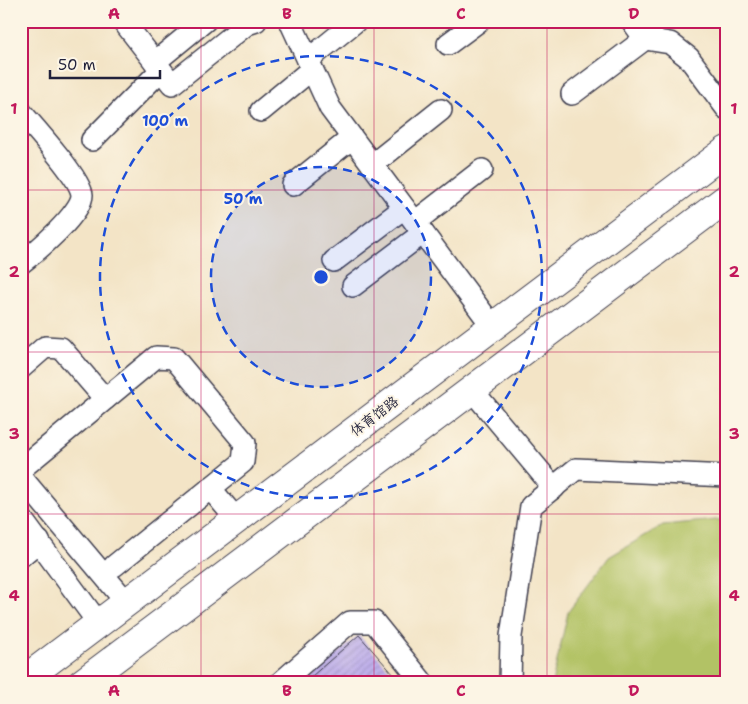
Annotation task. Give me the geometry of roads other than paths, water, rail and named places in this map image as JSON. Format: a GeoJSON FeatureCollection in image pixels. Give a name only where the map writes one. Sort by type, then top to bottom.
{"type":"FeatureCollection","features":[{"type":"Feature","properties":{"kind":"main road","name":"体育馆路"},"geometry":{"type":"LineString","coordinates":[[21,682],[727,150]]}},
{"type":"Feature","properties":{"kind":"main road"},"geometry":{"type":"LineString","coordinates":[[82,683],[727,198]]}},
{"type":"Feature","properties":{"kind":"street"},"geometry":{"type":"LineString","coordinates":[[123,21],[172,84],[247,24],[256,21]]}},
{"type":"Feature","properties":{"kind":"street"},"geometry":{"type":"LineString","coordinates":[[92,140],[158,66],[205,21]]}},
{"type":"Feature","properties":{"kind":"street"},"geometry":{"type":"LineString","coordinates":[[290,21],[330,108],[493,327]]}},
{"type":"Feature","properties":{"kind":"street"},"geometry":{"type":"LineString","coordinates":[[261,111],[356,21]]}},
{"type":"Feature","properties":{"kind":"street"},"geometry":{"type":"LineString","coordinates":[[448,44],[478,21]]}},
{"type":"Feature","properties":{"kind":"street"},"geometry":{"type":"LineString","coordinates":[[632,21],[645,39],[670,43],[689,58],[727,109]]}},
{"type":"Feature","properties":{"kind":"street"},"geometry":{"type":"LineString","coordinates":[[572,94],[645,39]]}},
{"type":"Feature","properties":{"kind":"street"},"geometry":{"type":"LineString","coordinates":[[372,165],[441,110]]}},
{"type":"Feature","properties":{"kind":"street"},"geometry":{"type":"LineString","coordinates":[[21,112],[77,181],[82,196],[76,211],[21,263]]}},
{"type":"Feature","properties":{"kind":"street"},"geometry":{"type":"LineString","coordinates":[[293,185],[352,138]]}},
{"type":"Feature","properties":{"kind":"street"},"geometry":{"type":"LineString","coordinates":[[353,286],[414,221],[482,170]]}},
{"type":"Feature","properties":{"kind":"street"},"geometry":{"type":"LineString","coordinates":[[334,261],[414,221]]}},
{"type":"Feature","properties":{"kind":"street"},"geometry":{"type":"LineString","coordinates":[[21,368],[45,347],[61,348],[105,399]]}},
{"type":"Feature","properties":{"kind":"street"},"geometry":{"type":"LineString","coordinates":[[21,469],[156,357],[174,358],[246,443],[243,462],[114,566]]}},
{"type":"Feature","properties":{"kind":"street"},"geometry":{"type":"LineString","coordinates":[[472,390],[554,488]]}},
{"type":"Feature","properties":{"kind":"street"},"geometry":{"type":"LineString","coordinates":[[510,683],[511,636],[531,506],[576,469],[727,476]]}},
{"type":"Feature","properties":{"kind":"street"},"geometry":{"type":"LineString","coordinates":[[21,477],[127,603]]}},
{"type":"Feature","properties":{"kind":"street"},"geometry":{"type":"LineString","coordinates":[[210,488],[237,520]]}},
{"type":"Feature","properties":{"kind":"street"},"geometry":{"type":"LineString","coordinates":[[21,518],[99,624]]}},
{"type":"Feature","properties":{"kind":"street"},"geometry":{"type":"LineString","coordinates":[[21,556],[39,541]]}},
{"type":"Feature","properties":{"kind":"street"},"geometry":{"type":"LineString","coordinates":[[280,683],[350,622],[374,622],[424,683]]}}]}
